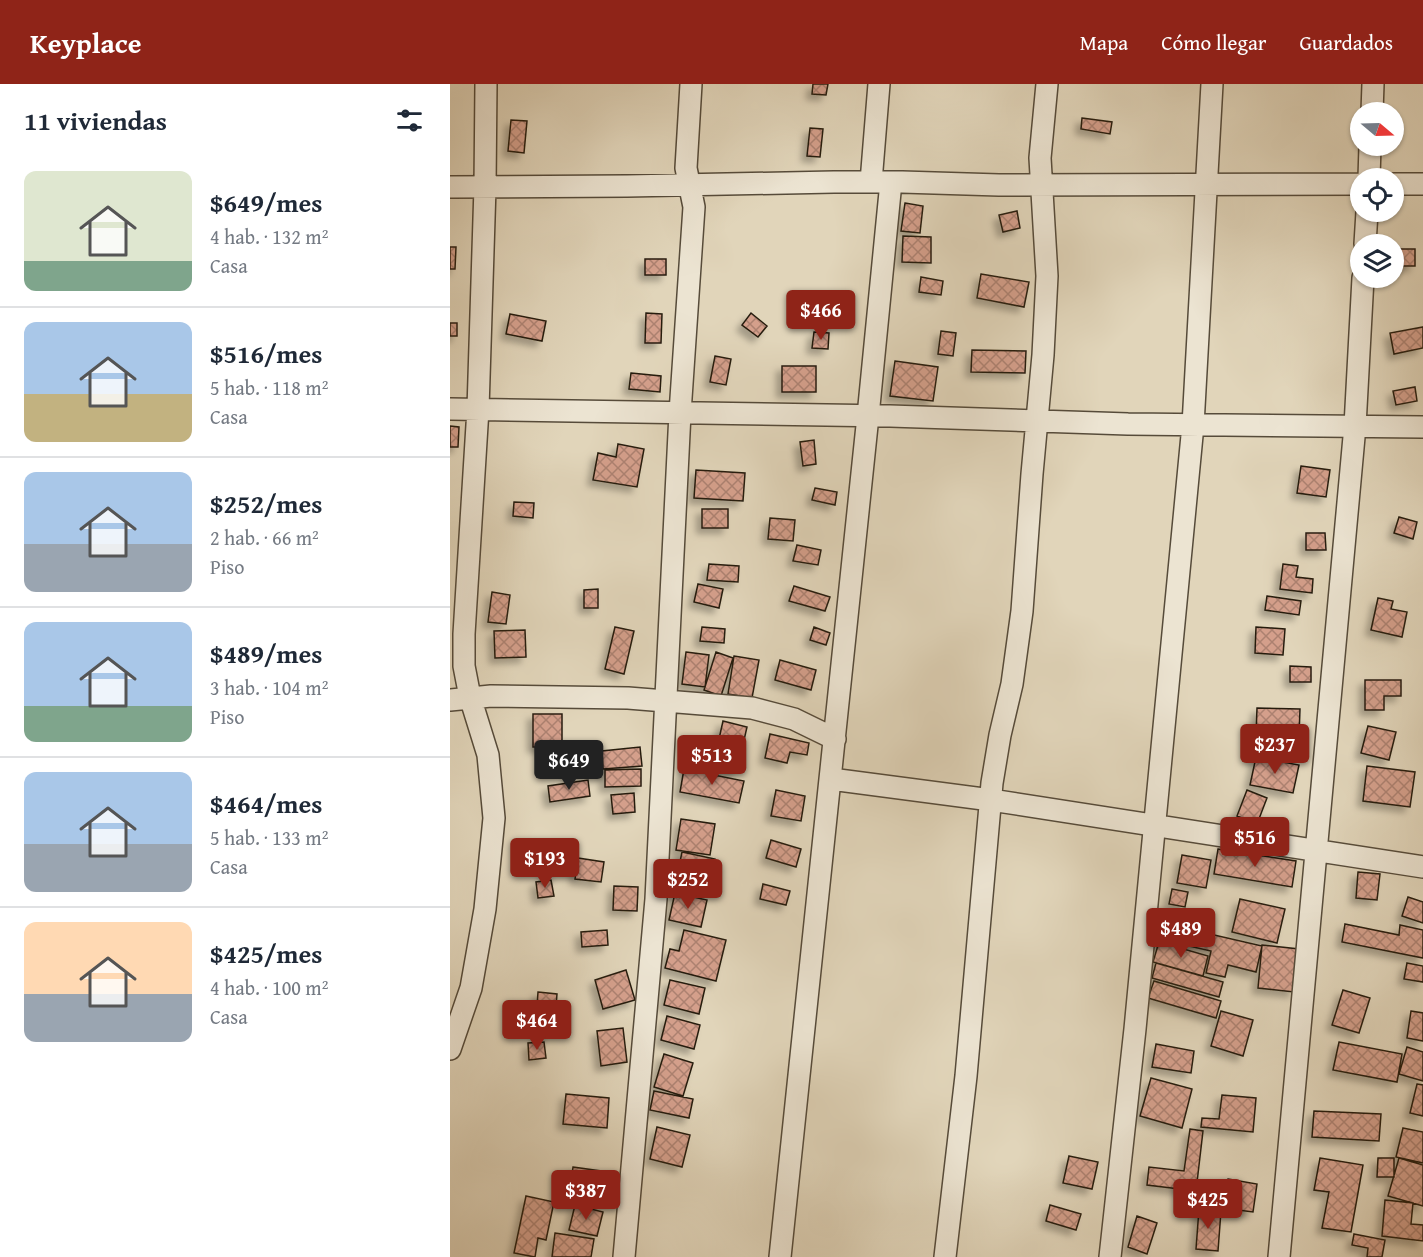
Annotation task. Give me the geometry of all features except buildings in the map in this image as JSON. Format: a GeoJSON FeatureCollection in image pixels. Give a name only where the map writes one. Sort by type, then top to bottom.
{"type":"FeatureCollection","features":[{"type":"Feature","properties":{"kind":"street"},"geometry":{"type":"LineString","coordinates":[[450,1049],[471,988],[485,909],[494,818],[488,755],[460,699],[464,666],[478,409],[486,84]]}},
{"type":"Feature","properties":{"kind":"street"},"geometry":{"type":"LineString","coordinates":[[624,1257],[656,899],[680,413],[694,207],[686,168],[691,84]]}},
{"type":"Feature","properties":{"kind":"street"},"geometry":{"type":"LineString","coordinates":[[780,1257],[868,416],[881,182],[879,84]]}},
{"type":"Feature","properties":{"kind":"street"},"geometry":{"type":"LineString","coordinates":[[945,1257],[966,1076],[992,783],[1012,684],[1022,611],[1043,355],[1047,276],[1040,158],[1047,84]]}},
{"type":"Feature","properties":{"kind":"street"},"geometry":{"type":"LineString","coordinates":[[1110,1257],[1155,825],[1193,425],[1212,84]]}},
{"type":"Feature","properties":{"kind":"street"},"geometry":{"type":"LineString","coordinates":[[1373,102],[1374,84]]}},
{"type":"Feature","properties":{"kind":"street"},"geometry":{"type":"LineString","coordinates":[[450,187],[881,182],[1350,184]]}},
{"type":"Feature","properties":{"kind":"street"},"geometry":{"type":"LineString","coordinates":[[1404,184],[1423,184]]}},
{"type":"Feature","properties":{"kind":"street"},"geometry":{"type":"LineString","coordinates":[[1279,1257],[1355,426],[1362,288]]}},
{"type":"Feature","properties":{"kind":"street"},"geometry":{"type":"LineString","coordinates":[[450,409],[868,416],[1193,425],[1423,427]]}},
{"type":"Feature","properties":{"kind":"street"},"geometry":{"type":"LineString","coordinates":[[460,699],[536,696],[628,698],[752,708],[795,719],[835,739]]}},
{"type":"Feature","properties":{"kind":"street"},"geometry":{"type":"LineString","coordinates":[[831,779],[991,800],[1423,867]]}}]}
